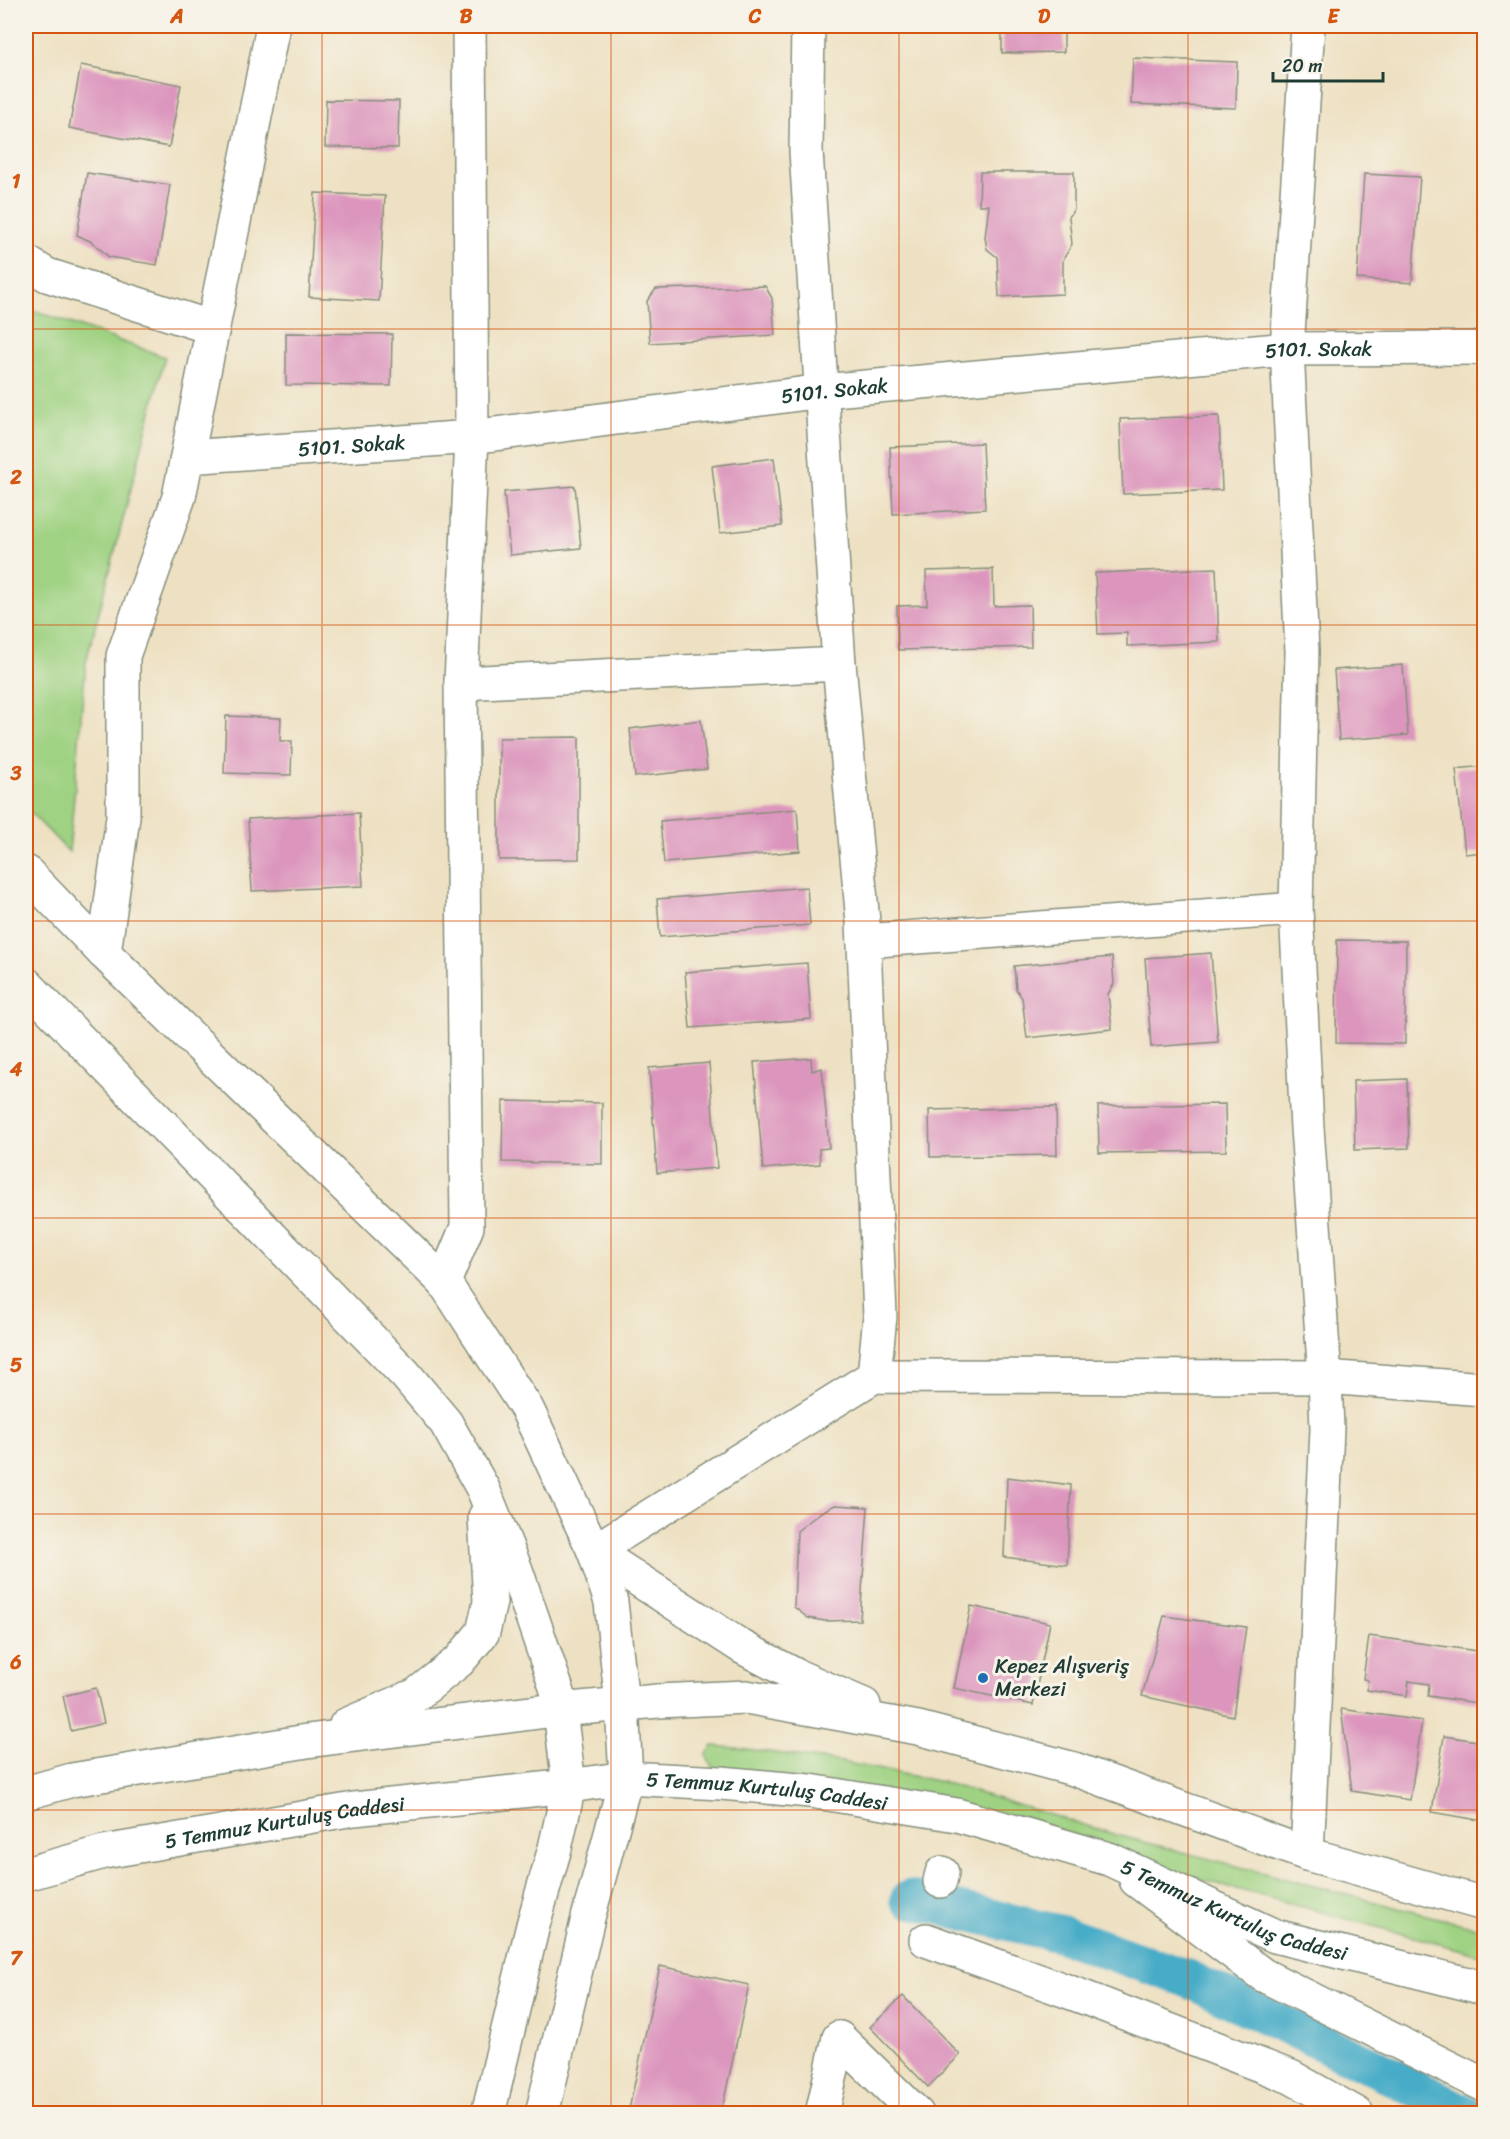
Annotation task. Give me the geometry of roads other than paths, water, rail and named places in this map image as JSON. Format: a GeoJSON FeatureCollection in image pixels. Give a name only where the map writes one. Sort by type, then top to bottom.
{"type":"FeatureCollection","features":[{"type":"Feature","properties":{"kind":"street"},"geometry":{"type":"LineString","coordinates":[[104,953],[123,818],[123,656],[179,497],[273,26]]}},
{"type":"Feature","properties":{"kind":"street"},"geometry":{"type":"LineString","coordinates":[[444,1282],[467,1227],[461,683],[472,437],[469,26]]}},
{"type":"Feature","properties":{"kind":"street"},"geometry":{"type":"LineString","coordinates":[[808,26],[806,151],[839,664],[864,941],[880,1316],[874,1377]]}},
{"type":"Feature","properties":{"kind":"street"},"geometry":{"type":"LineString","coordinates":[[1307,1854],[1327,1429],[1307,1128],[1296,909],[1302,651],[1287,349],[1308,26]]}},
{"type":"Feature","properties":{"kind":"street"},"geometry":{"type":"LineString","coordinates":[[26,262],[47,275],[213,328]]}},
{"type":"Feature","properties":{"kind":"street","name":"5101. Sokak"},"geometry":{"type":"LineString","coordinates":[[187,457],[472,437],[822,391],[1287,349],[1485,348]]}},
{"type":"Feature","properties":{"kind":"street"},"geometry":{"type":"LineString","coordinates":[[461,683],[839,664]]}},
{"type":"Feature","properties":{"kind":"street"},"geometry":{"type":"LineString","coordinates":[[26,872],[104,953],[444,1282],[527,1409],[594,1551],[611,1602],[622,1704],[626,1778],[588,1918],[542,2114]]}},
{"type":"Feature","properties":{"kind":"street"},"geometry":{"type":"LineString","coordinates":[[864,941],[1296,909]]}},
{"type":"Feature","properties":{"kind":"street"},"geometry":{"type":"LineString","coordinates":[[26,984],[405,1374],[446,1423],[483,1489],[516,1570],[558,1693],[569,1786],[488,2114]]}},
{"type":"Feature","properties":{"kind":"street"},"geometry":{"type":"LineString","coordinates":[[594,1551],[874,1377],[1325,1377],[1485,1389]]}},
{"type":"Feature","properties":{"kind":"street"},"geometry":{"type":"LineString","coordinates":[[307,1741],[416,1695],[459,1661],[483,1632],[490,1602],[483,1489]]}},
{"type":"Feature","properties":{"kind":"street"},"geometry":{"type":"LineString","coordinates":[[594,1551],[742,1647],[797,1676],[918,1728]]}},
{"type":"Feature","properties":{"kind":"street"},"geometry":{"type":"LineString","coordinates":[[26,1792],[72,1780],[307,1741],[560,1710],[746,1697],[918,1728],[1074,1769],[1307,1854],[1485,1904]]}},
{"type":"Feature","properties":{"kind":"street","name":"5 Temmuz Kurtuluş Caddesi"},"geometry":{"type":"LineString","coordinates":[[26,1874],[104,1852],[354,1809],[626,1778],[721,1783],[810,1791],[957,1815],[1109,1860],[1275,1936],[1485,1988]]}},
{"type":"Feature","properties":{"kind":"street"},"geometry":{"type":"LineString","coordinates":[[1109,1860],[1263,1975],[1485,2085]]}},
{"type":"Feature","properties":{"kind":"street"},"geometry":{"type":"LineString","coordinates":[[926,1940],[1083,1997],[1291,2077],[1357,2114]]}},
{"type":"Feature","properties":{"kind":"street"},"geometry":{"type":"LineString","coordinates":[[822,2114],[839,2038],[916,2114]]}},
{"type":"Feature","properties":{"kind":"waterway"},"geometry":{"type":"LineString","coordinates":[[909,1899],[1061,1934],[1188,1979],[1368,2064],[1466,2114]]}},
{"type":"Feature","properties":{"kind":"place","name":"Kepez Alışveriş Merkezi"},"geometry":{"type":"Point","coordinates":[983,1678]}}]}
